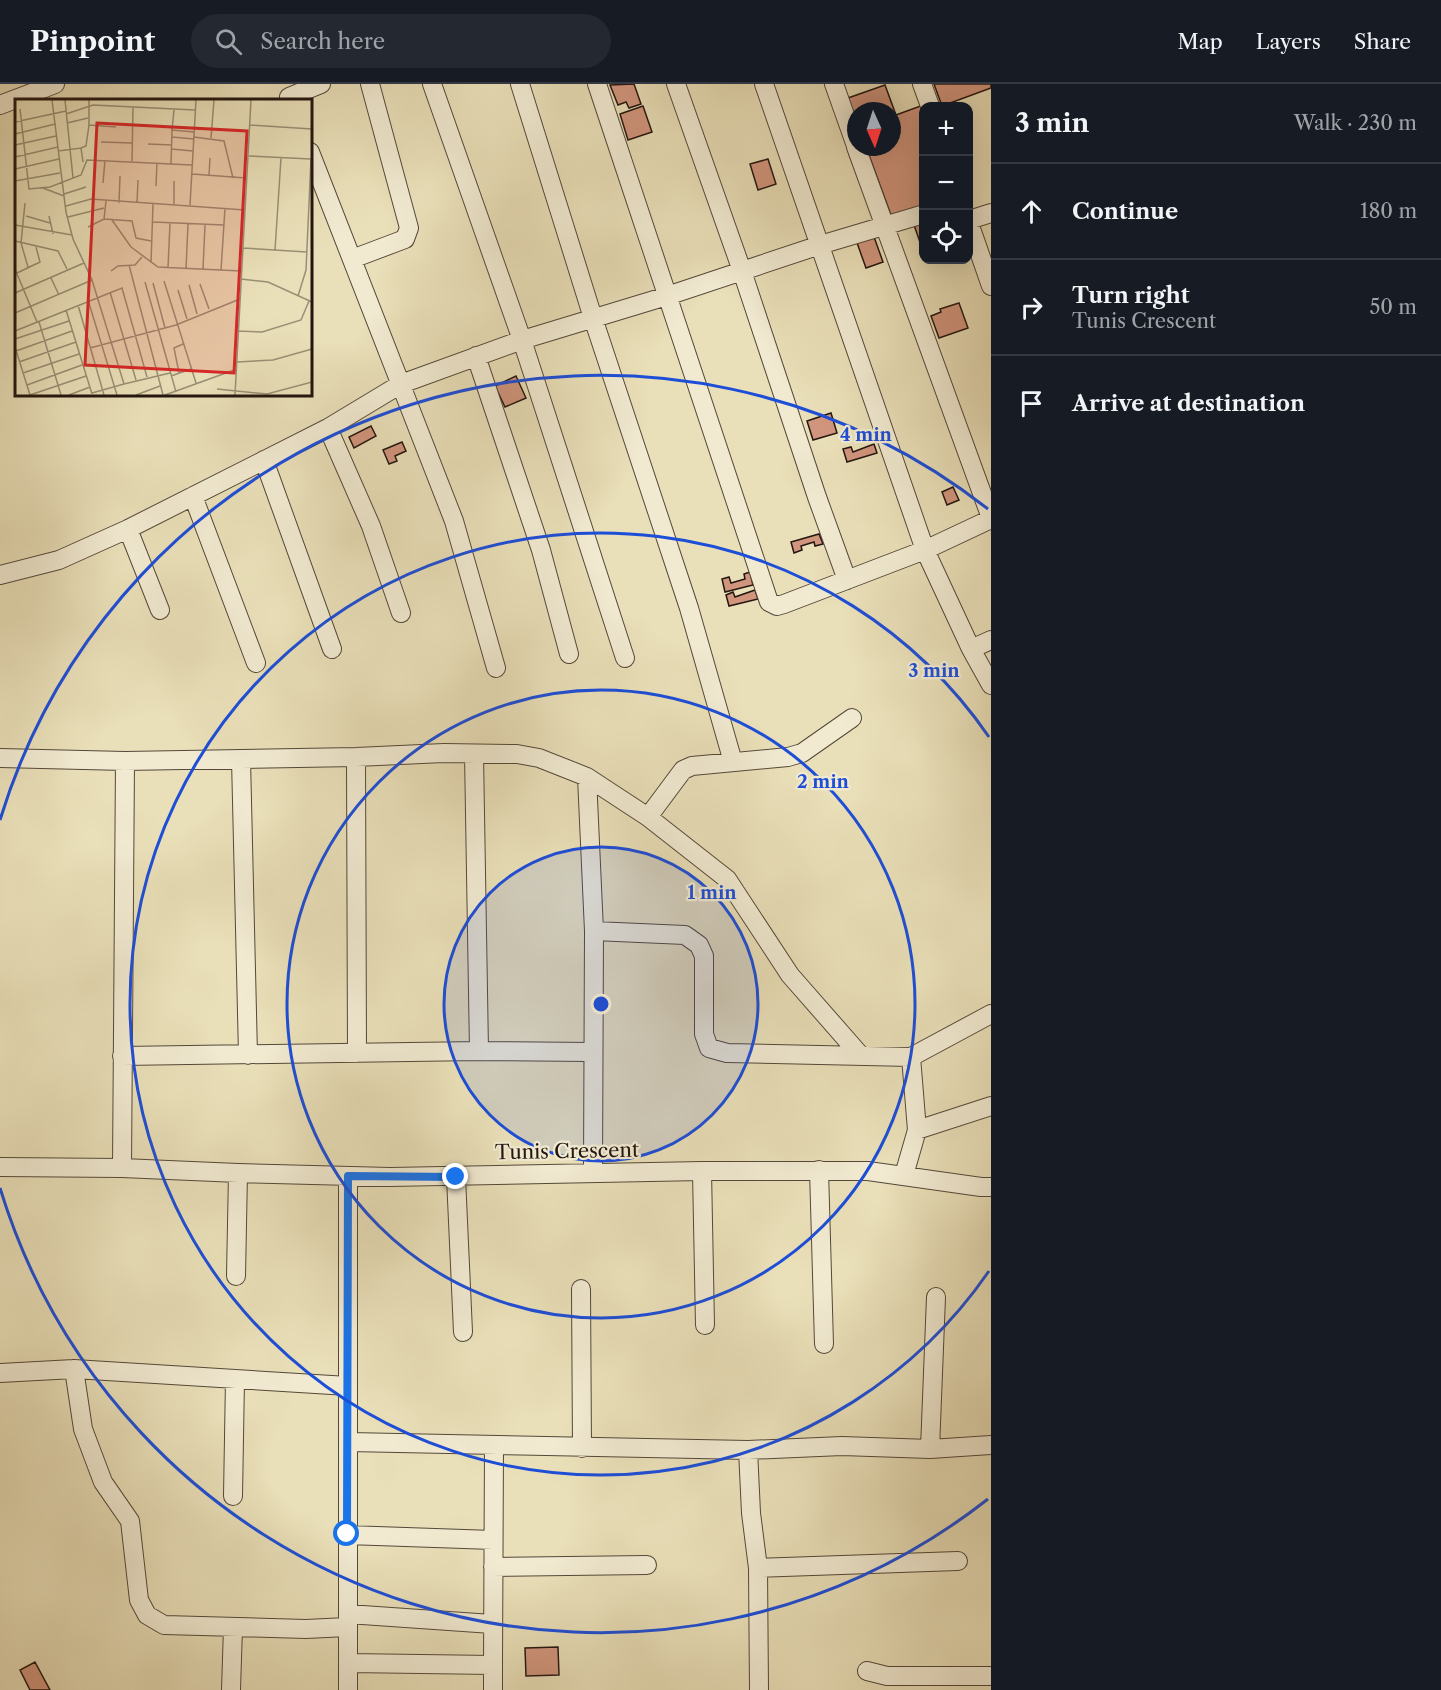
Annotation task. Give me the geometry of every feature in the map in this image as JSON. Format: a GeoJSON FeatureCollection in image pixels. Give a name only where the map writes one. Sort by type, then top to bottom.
{"type":"FeatureCollection","features":[{"type":"Feature","properties":{"kind":"street"},"geometry":{"type":"LineString","coordinates":[[16,99],[55,84]]}},
{"type":"Feature","properties":{"kind":"street"},"geometry":{"type":"LineString","coordinates":[[288,94],[321,84]]}},
{"type":"Feature","properties":{"kind":"street"},"geometry":{"type":"LineString","coordinates":[[352,259],[405,239],[409,228],[370,84]]}},
{"type":"Feature","properties":{"kind":"street"},"geometry":{"type":"LineString","coordinates":[[432,84],[522,339],[625,658]]}},
{"type":"Feature","properties":{"kind":"street"},"geometry":{"type":"LineString","coordinates":[[520,84],[593,318],[689,609],[733,762]]}},
{"type":"Feature","properties":{"kind":"street"},"geometry":{"type":"LineString","coordinates":[[597,84],[768,602],[777,606],[925,550],[991,518],[860,156]]}},
{"type":"Feature","properties":{"kind":"street"},"geometry":{"type":"LineString","coordinates":[[676,84],[847,580]]}},
{"type":"Feature","properties":{"kind":"street"},"geometry":{"type":"LineString","coordinates":[[764,84],[925,550],[971,649],[991,685]]}},
{"type":"Feature","properties":{"kind":"street"},"geometry":{"type":"LineString","coordinates":[[834,84],[847,121]]}},
{"type":"Feature","properties":{"kind":"street"},"geometry":{"type":"LineString","coordinates":[[922,84],[929,102]]}},
{"type":"Feature","properties":{"kind":"street"},"geometry":{"type":"LineString","coordinates":[[0,105],[15,99]]}},
{"type":"Feature","properties":{"kind":"street"},"geometry":{"type":"LineString","coordinates":[[312,157],[454,521],[496,668]]}},
{"type":"Feature","properties":{"kind":"street"},"geometry":{"type":"LineString","coordinates":[[973,219],[991,213]]}},
{"type":"Feature","properties":{"kind":"street"},"geometry":{"type":"LineString","coordinates":[[0,574],[59,560],[128,529],[328,428],[401,384],[522,339],[667,296],[820,245],[919,216]]}},
{"type":"Feature","properties":{"kind":"street"},"geometry":{"type":"LineString","coordinates":[[973,232],[991,286]]}},
{"type":"Feature","properties":{"kind":"street"},"geometry":{"type":"LineString","coordinates":[[476,356],[541,550],[569,654]]}},
{"type":"Feature","properties":{"kind":"street"},"geometry":{"type":"LineString","coordinates":[[328,428],[371,526],[401,613]]}},
{"type":"Feature","properties":{"kind":"street"},"geometry":{"type":"LineString","coordinates":[[264,460],[332,649]]}},
{"type":"Feature","properties":{"kind":"street"},"geometry":{"type":"LineString","coordinates":[[193,496],[256,663]]}},
{"type":"Feature","properties":{"kind":"street"},"geometry":{"type":"LineString","coordinates":[[128,529],[160,610]]}},
{"type":"Feature","properties":{"kind":"street"},"geometry":{"type":"LineString","coordinates":[[971,649],[991,640]]}},
{"type":"Feature","properties":{"kind":"street"},"geometry":{"type":"LineString","coordinates":[[648,817],[683,770],[692,766],[788,757],[802,753],[852,718]]}},
{"type":"Feature","properties":{"kind":"street"},"geometry":{"type":"LineString","coordinates":[[474,753],[479,1051]]}},
{"type":"Feature","properties":{"kind":"street"},"geometry":{"type":"LineString","coordinates":[[0,758],[124,761],[474,753],[517,754],[539,758],[587,777],[648,817],[727,879],[790,975],[861,1056]]}},
{"type":"Feature","properties":{"kind":"street"},"geometry":{"type":"LineString","coordinates":[[356,757],[357,1053]]}},
{"type":"Feature","properties":{"kind":"street"},"geometry":{"type":"LineString","coordinates":[[241,759],[248,1054]]}},
{"type":"Feature","properties":{"kind":"street"},"geometry":{"type":"LineString","coordinates":[[122,1168],[124,761]]}},
{"type":"Feature","properties":{"kind":"street"},"geometry":{"type":"LineString","coordinates":[[587,777],[594,931],[593,1173]]}},
{"type":"Feature","properties":{"kind":"street"},"geometry":{"type":"LineString","coordinates":[[594,931],[684,935],[699,945],[704,956],[704,1034],[709,1048],[727,1053],[911,1058],[991,1014]]}},
{"type":"Feature","properties":{"kind":"street"},"geometry":{"type":"LineString","coordinates":[[122,1056],[479,1051],[592,1052]]}},
{"type":"Feature","properties":{"kind":"street"},"geometry":{"type":"LineString","coordinates":[[904,1175],[917,1130],[911,1058]]}},
{"type":"Feature","properties":{"kind":"street"},"geometry":{"type":"LineString","coordinates":[[917,1130],[991,1106]]}},
{"type":"Feature","properties":{"kind":"street","name":"Tunis Crescent"},"geometry":{"type":"LineString","coordinates":[[0,1167],[456,1177],[819,1170],[868,1171],[991,1187]]}},
{"type":"Feature","properties":{"kind":"street"},"geometry":{"type":"LineString","coordinates":[[819,1170],[824,1344]]}},
{"type":"Feature","properties":{"kind":"street"},"geometry":{"type":"LineString","coordinates":[[702,1171],[705,1325]]}},
{"type":"Feature","properties":{"kind":"street"},"geometry":{"type":"LineString","coordinates":[[236,1276],[238,1173]]}},
{"type":"Feature","properties":{"kind":"street"},"geometry":{"type":"LineString","coordinates":[[348,1176],[348,1690]]}},
{"type":"Feature","properties":{"kind":"street"},"geometry":{"type":"LineString","coordinates":[[456,1177],[463,1332]]}},
{"type":"Feature","properties":{"kind":"street"},"geometry":{"type":"LineString","coordinates":[[581,1289],[582,1448]]}},
{"type":"Feature","properties":{"kind":"street"},"geometry":{"type":"LineString","coordinates":[[930,1449],[936,1297]]}},
{"type":"Feature","properties":{"kind":"street"},"geometry":{"type":"LineString","coordinates":[[0,1373],[74,1369],[348,1386]]}},
{"type":"Feature","properties":{"kind":"street"},"geometry":{"type":"LineString","coordinates":[[74,1369],[83,1429],[103,1482],[130,1521],[138,1600],[147,1616],[164,1625],[306,1629],[348,1620],[492,1624]]}},
{"type":"Feature","properties":{"kind":"street"},"geometry":{"type":"LineString","coordinates":[[233,1496],[235,1379]]}},
{"type":"Feature","properties":{"kind":"street"},"geometry":{"type":"LineString","coordinates":[[349,1442],[748,1450],[842,1446],[930,1449],[991,1445]]}},
{"type":"Feature","properties":{"kind":"street"},"geometry":{"type":"LineString","coordinates":[[493,1690],[494,1445]]}},
{"type":"Feature","properties":{"kind":"street"},"geometry":{"type":"LineString","coordinates":[[748,1450],[751,1513],[758,1568],[759,1690]]}},
{"type":"Feature","properties":{"kind":"street"},"geometry":{"type":"LineString","coordinates":[[347,1534],[493,1540]]}},
{"type":"Feature","properties":{"kind":"street"},"geometry":{"type":"LineString","coordinates":[[758,1568],[958,1562]]}},
{"type":"Feature","properties":{"kind":"street"},"geometry":{"type":"LineString","coordinates":[[493,1567],[647,1565]]}},
{"type":"Feature","properties":{"kind":"street"},"geometry":{"type":"LineString","coordinates":[[231,1690],[233,1627]]}},
{"type":"Feature","properties":{"kind":"street"},"geometry":{"type":"LineString","coordinates":[[348,1663],[493,1665]]}},
{"type":"Feature","properties":{"kind":"street"},"geometry":{"type":"LineString","coordinates":[[867,1671],[887,1676],[991,1676]]}},
{"type":"Feature","properties":{"kind":"building"},"geometry":{"type":"Polygon","coordinates":[[[634,84],[641,104],[629,108],[626,102],[618,105],[610,85],[634,84]]]}},
{"type":"Feature","properties":{"kind":"building"},"geometry":{"type":"Polygon","coordinates":[[[934,84],[991,84],[991,88],[953,102],[941,102],[934,84]]]}},
{"type":"Feature","properties":{"kind":"building"},"geometry":{"type":"Polygon","coordinates":[[[885,85],[891,102],[849,102],[848,98],[885,85]]]}},
{"type":"Feature","properties":{"kind":"building"},"geometry":{"type":"Polygon","coordinates":[[[643,106],[652,132],[628,140],[620,114],[643,106]]]}},
{"type":"Feature","properties":{"kind":"building"},"geometry":{"type":"Polygon","coordinates":[[[919,106],[919,208],[892,218],[869,156],[901,156],[901,113],[919,106]]]}},
{"type":"Feature","properties":{"kind":"building"},"geometry":{"type":"Polygon","coordinates":[[[768,159],[776,184],[758,190],[750,164],[768,159]]]}},
{"type":"Feature","properties":{"kind":"building"},"geometry":{"type":"Polygon","coordinates":[[[919,224],[919,239],[914,225],[919,224]]]}},
{"type":"Feature","properties":{"kind":"building"},"geometry":{"type":"Polygon","coordinates":[[[873,234],[883,262],[866,268],[856,240],[873,234]]]}},
{"type":"Feature","properties":{"kind":"building"},"geometry":{"type":"Polygon","coordinates":[[[959,303],[968,328],[939,338],[931,316],[941,312],[940,309],[959,303]]]}},
{"type":"Feature","properties":{"kind":"building"},"geometry":{"type":"Polygon","coordinates":[[[516,376],[526,398],[505,407],[495,386],[516,376]]]}},
{"type":"Feature","properties":{"kind":"building"},"geometry":{"type":"Polygon","coordinates":[[[831,413],[837,433],[813,440],[807,421],[831,413]]]}},
{"type":"Feature","properties":{"kind":"building"},"geometry":{"type":"Polygon","coordinates":[[[371,426],[376,436],[354,448],[349,437],[371,426]]]}},
{"type":"Feature","properties":{"kind":"building"},"geometry":{"type":"Polygon","coordinates":[[[402,442],[406,451],[395,456],[397,461],[389,464],[383,450],[402,442]]]}},
{"type":"Feature","properties":{"kind":"building"},"geometry":{"type":"Polygon","coordinates":[[[874,444],[877,453],[847,462],[843,449],[851,447],[853,452],[874,444]]]}},
{"type":"Feature","properties":{"kind":"building"},"geometry":{"type":"Polygon","coordinates":[[[953,487],[959,500],[947,505],[942,492],[953,487]]]}},
{"type":"Feature","properties":{"kind":"building"},"geometry":{"type":"Polygon","coordinates":[[[819,534],[823,544],[815,546],[814,542],[801,546],[802,550],[794,553],[791,542],[819,534]]]}},
{"type":"Feature","properties":{"kind":"building"},"geometry":{"type":"Polygon","coordinates":[[[750,572],[753,585],[725,592],[722,579],[729,577],[731,583],[745,579],[744,574],[750,572]]]}},
{"type":"Feature","properties":{"kind":"building"},"geometry":{"type":"Polygon","coordinates":[[[755,590],[758,599],[729,606],[726,595],[733,592],[735,597],[755,590]]]}},
{"type":"Feature","properties":{"kind":"building"},"geometry":{"type":"Polygon","coordinates":[[[558,1647],[559,1675],[526,1676],[525,1648],[558,1647]]]}},
{"type":"Feature","properties":{"kind":"building"},"geometry":{"type":"Polygon","coordinates":[[[35,1662],[50,1690],[30,1690],[20,1670],[35,1662]]]}},
{"type":"Feature","properties":{"kind":"route"},"geometry":{"type":"LineString","coordinates":[[347,1534],[348,1176],[456,1177]]}}]}
